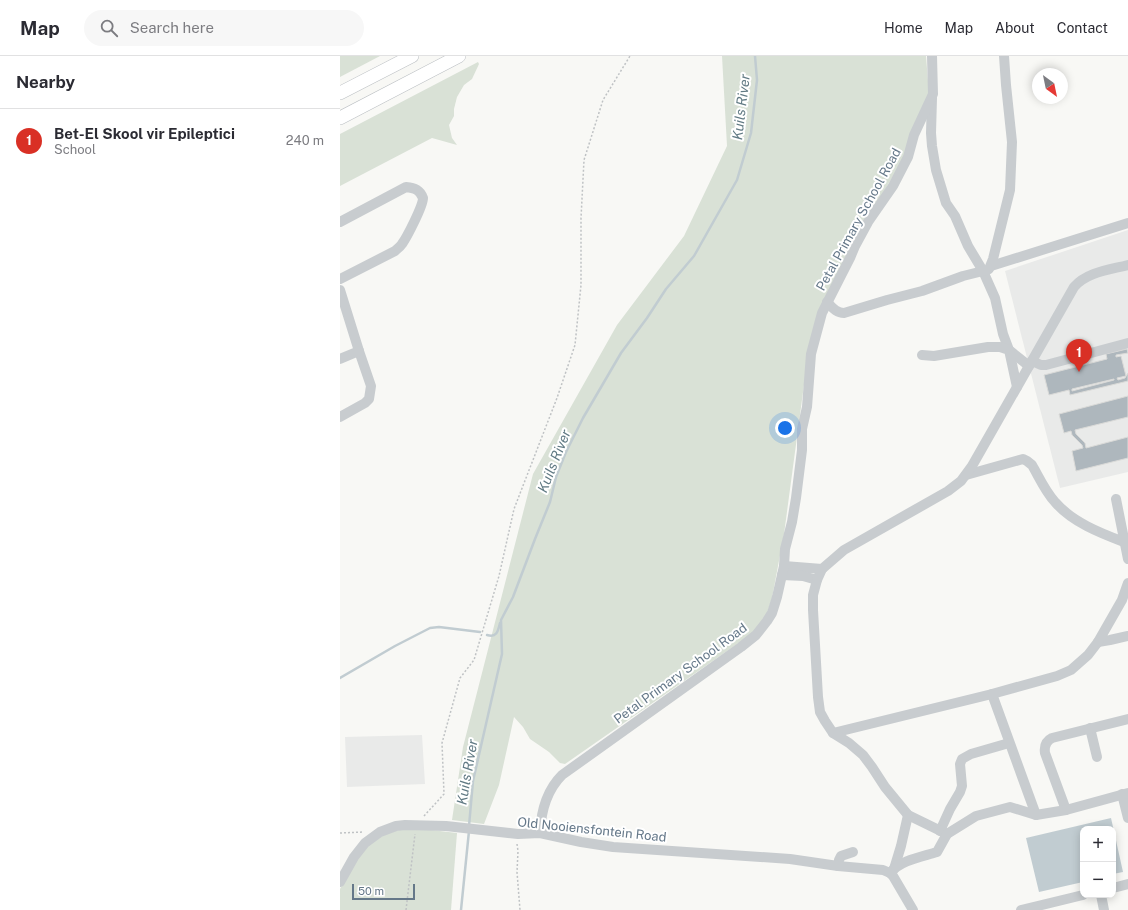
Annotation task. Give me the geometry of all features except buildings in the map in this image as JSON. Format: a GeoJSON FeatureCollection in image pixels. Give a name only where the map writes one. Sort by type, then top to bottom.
{"type":"FeatureCollection","features":[{"type":"Feature","properties":{"kind":"main road"},"geometry":{"type":"LineString","coordinates":[[340,94],[412,56]]}},
{"type":"Feature","properties":{"kind":"main road"},"geometry":{"type":"LineString","coordinates":[[340,118],[459,56]]}},
{"type":"Feature","properties":{"kind":"street","name":"Petal Primary School Road"},"geometry":{"type":"LineString","coordinates":[[540,833],[542,814],[546,799],[552,786],[562,775],[741,647],[756,635],[772,613],[783,570],[785,549],[792,522],[800,469],[802,428],[807,406],[811,354],[816,333],[822,313],[855,246],[868,222],[893,186],[903,168],[910,151],[914,135],[933,94],[932,56]]}},
{"type":"Feature","properties":{"kind":"street"},"geometry":{"type":"LineString","coordinates":[[987,269],[1002,227],[1010,190],[1012,142],[1004,56]]}},
{"type":"Feature","properties":{"kind":"street"},"geometry":{"type":"LineString","coordinates":[[933,94],[931,141],[934,163],[938,177],[946,203],[955,216],[968,246],[987,269],[1003,334],[1009,350],[1017,387]]}},
{"type":"Feature","properties":{"kind":"street"},"geometry":{"type":"LineString","coordinates":[[340,222],[406,187],[418,190],[423,198],[421,206],[399,248],[340,279]]}},
{"type":"Feature","properties":{"kind":"street"},"geometry":{"type":"LineString","coordinates":[[827,302],[836,311],[844,313],[922,291],[963,276],[1128,223]]}},
{"type":"Feature","properties":{"kind":"street"},"geometry":{"type":"LineString","coordinates":[[944,833],[908,815],[885,787],[872,766],[862,755],[834,733],[820,712],[813,610],[813,595],[816,580],[822,570],[844,550],[948,491],[961,481],[966,475],[1074,287],[1084,278],[1128,265]]}},
{"type":"Feature","properties":{"kind":"street"},"geometry":{"type":"LineString","coordinates":[[340,290],[371,386],[371,393],[365,404],[340,417]]}},
{"type":"Feature","properties":{"kind":"street"},"geometry":{"type":"LineString","coordinates":[[922,355],[934,356],[988,347],[1000,347],[1009,350],[1030,364],[1046,365],[1128,343]]}},
{"type":"Feature","properties":{"kind":"street"},"geometry":{"type":"LineString","coordinates":[[340,359],[359,351]]}},
{"type":"Feature","properties":{"kind":"street"},"geometry":{"type":"LineString","coordinates":[[966,475],[1023,459],[1032,465],[1054,502],[1069,514],[1094,530],[1124,542]]}},
{"type":"Feature","properties":{"kind":"street"},"geometry":{"type":"LineString","coordinates":[[1116,499],[1128,559]]}},
{"type":"Feature","properties":{"kind":"street"},"geometry":{"type":"LineString","coordinates":[[783,570],[822,570]]}},
{"type":"Feature","properties":{"kind":"street"},"geometry":{"type":"LineString","coordinates":[[783,570],[816,580]]}},
{"type":"Feature","properties":{"kind":"street"},"geometry":{"type":"LineString","coordinates":[[834,733],[992,694],[1058,676],[1071,670],[1088,655],[1098,642],[1122,600],[1128,583]]}},
{"type":"Feature","properties":{"kind":"street"},"geometry":{"type":"LineString","coordinates":[[1098,642],[1128,636]]}},
{"type":"Feature","properties":{"kind":"street"},"geometry":{"type":"LineString","coordinates":[[992,694],[1036,815]]}},
{"type":"Feature","properties":{"kind":"street"},"geometry":{"type":"LineString","coordinates":[[1066,810],[1045,753],[1047,742],[1052,738],[1128,719]]}},
{"type":"Feature","properties":{"kind":"street"},"geometry":{"type":"LineString","coordinates":[[1090,728],[1097,757]]}},
{"type":"Feature","properties":{"kind":"street"},"geometry":{"type":"LineString","coordinates":[[892,871],[909,861],[937,852],[944,833],[950,809],[962,786],[960,764],[962,760],[971,754],[1010,743]]}},
{"type":"Feature","properties":{"kind":"street"},"geometry":{"type":"LineString","coordinates":[[944,833],[976,816],[1010,807],[1036,815],[1066,810],[1125,794],[1128,818]]}},
{"type":"Feature","properties":{"kind":"street"},"geometry":{"type":"LineString","coordinates":[[908,815],[901,846],[892,871],[913,910]]}},
{"type":"Feature","properties":{"kind":"street","name":"Old Nooiensfontein Road"},"geometry":{"type":"LineString","coordinates":[[340,882],[359,850],[368,840],[380,832],[396,826],[405,825],[446,826],[518,834],[540,833],[613,847],[790,859],[838,866],[892,871]]}},
{"type":"Feature","properties":{"kind":"street"},"geometry":{"type":"LineString","coordinates":[[838,866],[841,856],[853,852]]}},
{"type":"Feature","properties":{"kind":"street"},"geometry":{"type":"LineString","coordinates":[[1116,887],[1128,884]]}},
{"type":"Feature","properties":{"kind":"street"},"geometry":{"type":"LineString","coordinates":[[1021,910],[1058,906],[1080,896]]}},
{"type":"Feature","properties":{"kind":"street"},"geometry":{"type":"LineString","coordinates":[[1102,898],[1104,910]]}},
{"type":"Feature","properties":{"kind":"path"},"geometry":{"type":"LineString","coordinates":[[406,910],[416,825],[444,794],[442,743],[460,678],[474,660],[499,576],[514,509],[557,398],[575,346],[581,285],[581,218],[584,160],[603,100],[630,56]]}},
{"type":"Feature","properties":{"kind":"path"},"geometry":{"type":"LineString","coordinates":[[340,833],[380,832]]}},
{"type":"Feature","properties":{"kind":"path"},"geometry":{"type":"LineString","coordinates":[[518,834],[517,872],[520,910]]}},
{"type":"Feature","properties":{"kind":"shaded area"},"geometry":{"type":"Polygon","coordinates":[[[340,56],[380,56],[340,77],[340,56]]]}},
{"type":"Feature","properties":{"kind":"shaded area"},"geometry":{"type":"Polygon","coordinates":[[[722,56],[926,56],[929,93],[906,154],[866,222],[808,355],[784,534],[772,598],[767,613],[758,628],[743,640],[565,764],[560,763],[549,752],[530,739],[523,727],[514,717],[499,785],[484,824],[452,820],[463,747],[533,474],[617,325],[684,236],[727,146],[722,56]]]}},
{"type":"Feature","properties":{"kind":"shaded area"},"geometry":{"type":"Polygon","coordinates":[[[478,62],[479,64],[472,79],[464,85],[457,97],[454,116],[449,125],[452,138],[457,145],[432,138],[340,186],[340,134],[478,62]]]}},
{"type":"Feature","properties":{"kind":"shaded area"},"geometry":{"type":"Polygon","coordinates":[[[1128,230],[1128,472],[1060,488],[1005,271],[1128,230]]]}},
{"type":"Feature","properties":{"kind":"shaded area"},"geometry":{"type":"Polygon","coordinates":[[[422,735],[425,784],[347,787],[345,737],[422,735]]]}},
{"type":"Feature","properties":{"kind":"shaded area"},"geometry":{"type":"Polygon","coordinates":[[[1111,818],[1113,826],[1080,826],[1080,883],[1039,892],[1026,838],[1111,818]]]}},
{"type":"Feature","properties":{"kind":"shaded area"},"geometry":{"type":"Polygon","coordinates":[[[405,829],[457,833],[451,910],[340,910],[340,889],[358,856],[371,842],[390,832],[405,829]]]}},
{"type":"Feature","properties":{"kind":"shaded area"},"geometry":{"type":"Polygon","coordinates":[[[1116,840],[1123,872],[1116,873],[1116,840]]]}},
{"type":"Feature","properties":{"kind":"waterway","name":"Kuils River"},"geometry":{"type":"LineString","coordinates":[[469,826],[473,781],[502,654],[501,620],[513,597],[550,502],[556,477],[566,452],[583,418],[621,353],[666,289],[694,256],[737,180],[751,133],[757,80],[755,56]]}},
{"type":"Feature","properties":{"kind":"waterway"},"geometry":{"type":"LineString","coordinates":[[487,635],[495,635],[498,631],[500,623]]}},
{"type":"Feature","properties":{"kind":"waterway"},"geometry":{"type":"LineString","coordinates":[[340,678],[395,646],[430,628],[439,627],[480,632]]}},
{"type":"Feature","properties":{"kind":"waterway","name":"Kuils River"},"geometry":{"type":"LineString","coordinates":[[461,910],[469,831]]}},
{"type":"Feature","properties":{"kind":"place","name":"Bet-El Skool vir Epileptici"},"geometry":{"type":"Point","coordinates":[1079,372]}}]}
